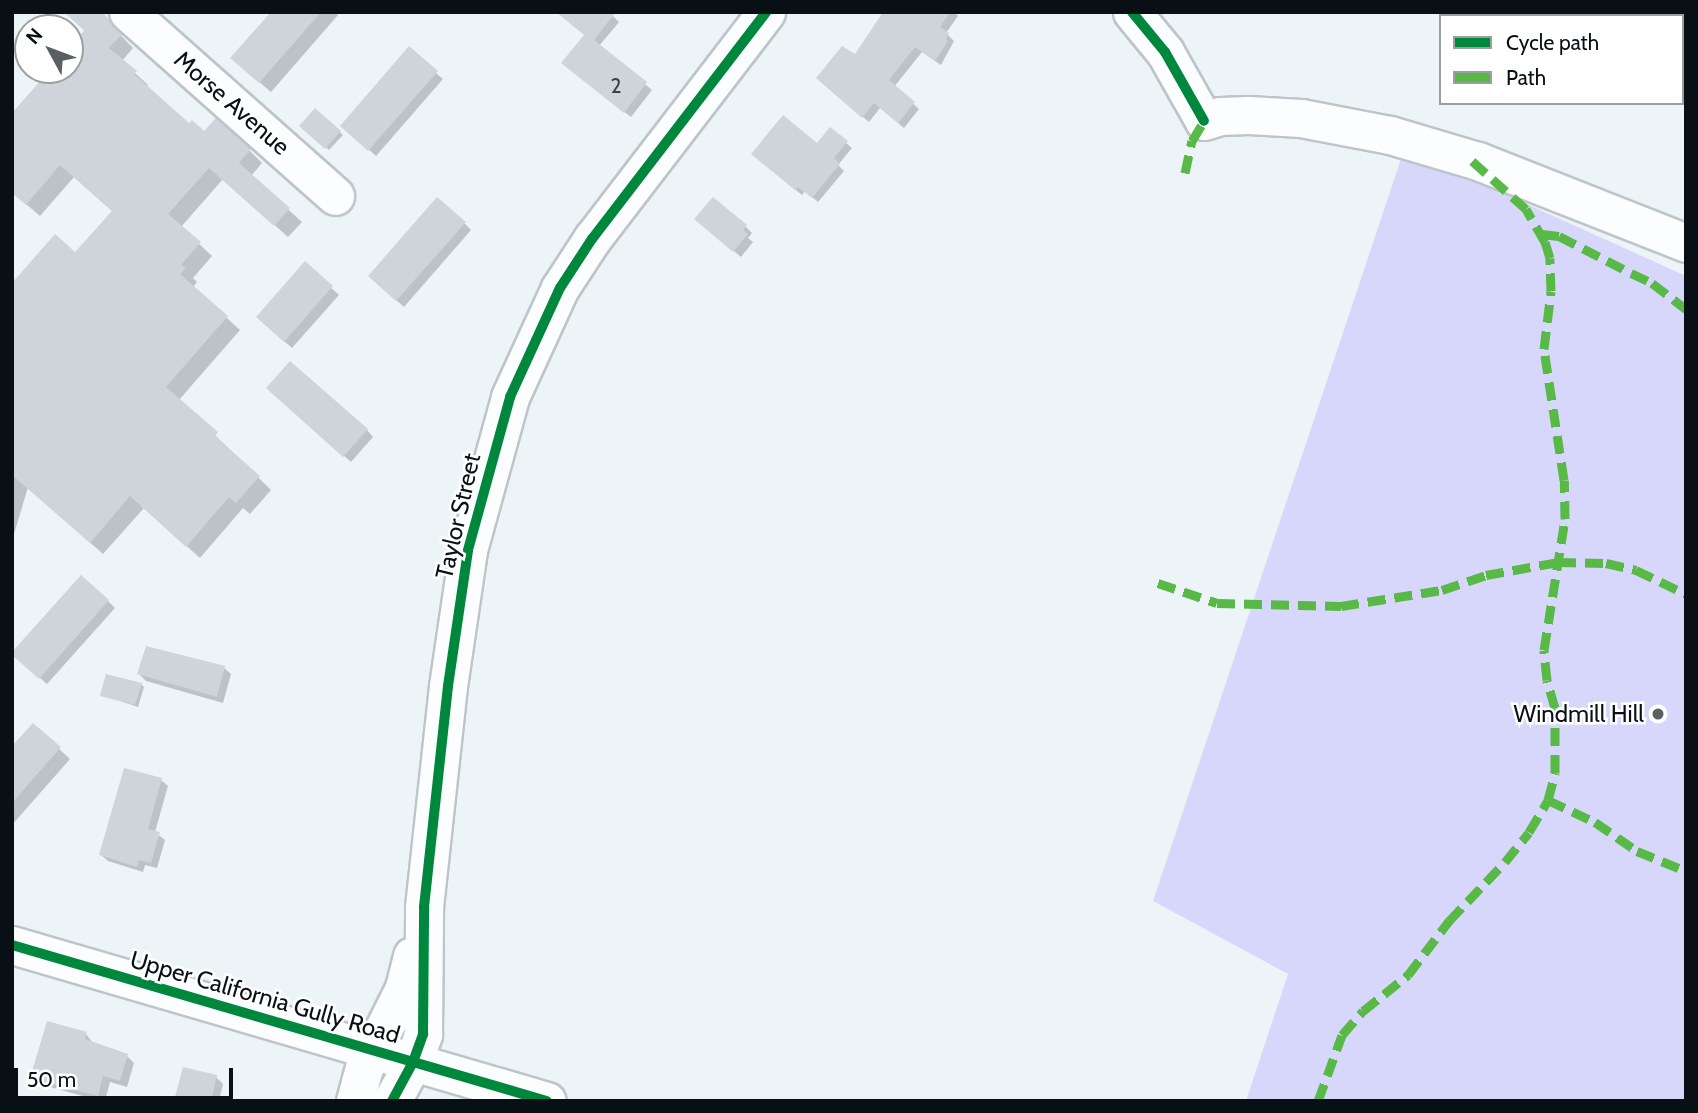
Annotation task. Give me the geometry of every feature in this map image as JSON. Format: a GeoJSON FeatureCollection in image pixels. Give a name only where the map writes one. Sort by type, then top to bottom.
{"type":"FeatureCollection","features":[{"type":"Feature","properties":{"kind":"street","name":"Morse Avenue"},"geometry":{"type":"LineString","coordinates":[[128,12],[335,196]]}},
{"type":"Feature","properties":{"kind":"street","name":"Taylor Street"},"geometry":{"type":"LineString","coordinates":[[392,1101],[413,1062],[423,1034],[424,907],[448,686],[468,550],[510,397],[560,288],[592,239],[766,12]]}},
{"type":"Feature","properties":{"kind":"street"},"geometry":{"type":"LineString","coordinates":[[1132,12],[1165,52],[1204,121],[1220,116],[1248,115],[1301,118],[1390,135],[1478,161],[1686,243]]}},
{"type":"Feature","properties":{"kind":"street","name":"Taylor Street"},"geometry":{"type":"LineString","coordinates":[[355,1101],[358,1084],[404,988],[424,907]]}},
{"type":"Feature","properties":{"kind":"street","name":"Upper California Gully Road"},"geometry":{"type":"LineString","coordinates":[[12,945],[547,1101]]}},
{"type":"Feature","properties":{"kind":"shaded area"},"geometry":{"type":"Polygon","coordinates":[[[1403,153],[1421,156],[1686,276],[1686,1101],[1246,1101],[1288,974],[1153,901],[1403,153]]]}},
{"type":"Feature","properties":{"kind":"building"},"geometry":{"type":"Polygon","coordinates":[[[64,12],[102,12],[122,34],[109,48],[137,71],[134,74],[189,123],[192,120],[204,131],[216,118],[251,149],[239,163],[290,208],[274,226],[209,168],[168,214],[201,242],[181,265],[186,268],[180,274],[228,316],[166,387],[218,432],[215,436],[260,476],[236,503],[229,497],[186,547],[130,496],[90,543],[12,475],[12,283],[55,234],[75,252],[112,211],[60,165],[26,205],[12,193],[12,113],[38,84],[84,84],[84,14],[64,12]]]}},
{"type":"Feature","properties":{"kind":"building"},"geometry":{"type":"Polygon","coordinates":[[[271,12],[321,12],[259,83],[230,58],[271,12]]]}},
{"type":"Feature","properties":{"kind":"building"},"geometry":{"type":"Polygon","coordinates":[[[556,12],[616,12],[594,40],[647,82],[624,113],[561,63],[584,35],[556,12]]]}},
{"type":"Feature","properties":{"kind":"building"},"geometry":{"type":"Polygon","coordinates":[[[883,12],[950,12],[940,27],[949,33],[946,39],[948,41],[935,61],[915,47],[889,80],[915,102],[898,123],[874,103],[862,118],[816,78],[842,46],[855,54],[883,12]]]}},
{"type":"Feature","properties":{"kind":"building"},"geometry":{"type":"Polygon","coordinates":[[[409,46],[438,71],[368,151],[340,126],[409,46]]]}},
{"type":"Feature","properties":{"kind":"building"},"geometry":{"type":"Polygon","coordinates":[[[315,108],[341,131],[325,149],[299,126],[315,108]]]}},
{"type":"Feature","properties":{"kind":"building"},"geometry":{"type":"Polygon","coordinates":[[[783,115],[817,143],[830,127],[848,141],[834,158],[840,164],[812,198],[798,187],[795,190],[751,154],[783,115]]]}},
{"type":"Feature","properties":{"kind":"building"},"geometry":{"type":"Polygon","coordinates":[[[437,197],[466,222],[396,301],[368,276],[437,197]]]}},
{"type":"Feature","properties":{"kind":"building"},"geometry":{"type":"Polygon","coordinates":[[[713,197],[747,225],[743,230],[748,234],[733,252],[694,219],[713,197]]]}},
{"type":"Feature","properties":{"kind":"building"},"geometry":{"type":"Polygon","coordinates":[[[305,261],[333,286],[284,342],[256,317],[305,261]]]}},
{"type":"Feature","properties":{"kind":"building"},"geometry":{"type":"Polygon","coordinates":[[[290,361],[368,429],[343,457],[266,388],[290,361]]]}},
{"type":"Feature","properties":{"kind":"building"},"geometry":{"type":"Polygon","coordinates":[[[81,575],[109,600],[39,679],[12,655],[12,652],[81,575]]]}},
{"type":"Feature","properties":{"kind":"building"},"geometry":{"type":"Polygon","coordinates":[[[146,646],[225,666],[217,697],[137,674],[146,646]]]}},
{"type":"Feature","properties":{"kind":"building"},"geometry":{"type":"Polygon","coordinates":[[[106,674],[142,683],[135,705],[100,696],[106,674]]]}},
{"type":"Feature","properties":{"kind":"building"},"geometry":{"type":"Polygon","coordinates":[[[33,723],[61,747],[12,803],[12,746],[33,723]]]}},
{"type":"Feature","properties":{"kind":"building"},"geometry":{"type":"Polygon","coordinates":[[[124,768],[162,778],[148,829],[160,832],[151,863],[139,860],[137,867],[99,855],[124,768]]]}},
{"type":"Feature","properties":{"kind":"building"},"geometry":{"type":"Polygon","coordinates":[[[47,1021],[87,1032],[85,1039],[128,1054],[120,1081],[103,1076],[98,1096],[30,1078],[47,1021]]]}},
{"type":"Feature","properties":{"kind":"building"},"geometry":{"type":"Polygon","coordinates":[[[183,1067],[217,1075],[211,1101],[174,1101],[183,1067]]]}},
{"type":"Feature","properties":{"kind":"marked path"},"geometry":{"type":"LineString","coordinates":[[1185,173],[1192,141],[1204,121]]}},
{"type":"Feature","properties":{"kind":"marked path"},"geometry":{"type":"LineString","coordinates":[[1318,1101],[1342,1035],[1363,1011],[1408,975],[1449,921],[1505,862],[1529,832],[1548,800],[1555,773],[1555,708],[1547,680],[1544,650],[1565,519],[1564,480],[1544,349],[1551,291],[1550,258],[1545,242],[1526,209],[1470,159]]}},
{"type":"Feature","properties":{"kind":"marked path"},"geometry":{"type":"LineString","coordinates":[[1542,234],[1559,236],[1652,283],[1686,309]]}},
{"type":"Feature","properties":{"kind":"marked path"},"geometry":{"type":"LineString","coordinates":[[1158,583],[1217,603],[1341,606],[1442,590],[1486,575],[1558,562],[1606,563],[1636,570],[1686,594]]}},
{"type":"Feature","properties":{"kind":"marked path"},"geometry":{"type":"LineString","coordinates":[[1548,800],[1595,822],[1637,851],[1686,871]]}},
{"type":"Feature","properties":{"kind":"cycle path"},"geometry":{"type":"LineString","coordinates":[[392,1101],[413,1062],[423,1034],[424,907],[448,686],[468,550],[510,397],[560,288],[592,239],[766,12]]}},
{"type":"Feature","properties":{"kind":"cycle path"},"geometry":{"type":"LineString","coordinates":[[1132,12],[1165,52],[1204,121]]}},
{"type":"Feature","properties":{"kind":"cycle path"},"geometry":{"type":"LineString","coordinates":[[12,945],[547,1101]]}},
{"type":"Feature","properties":{"kind":"place","name":"Windmill Hill"},"geometry":{"type":"Point","coordinates":[1658,714]}}]}
